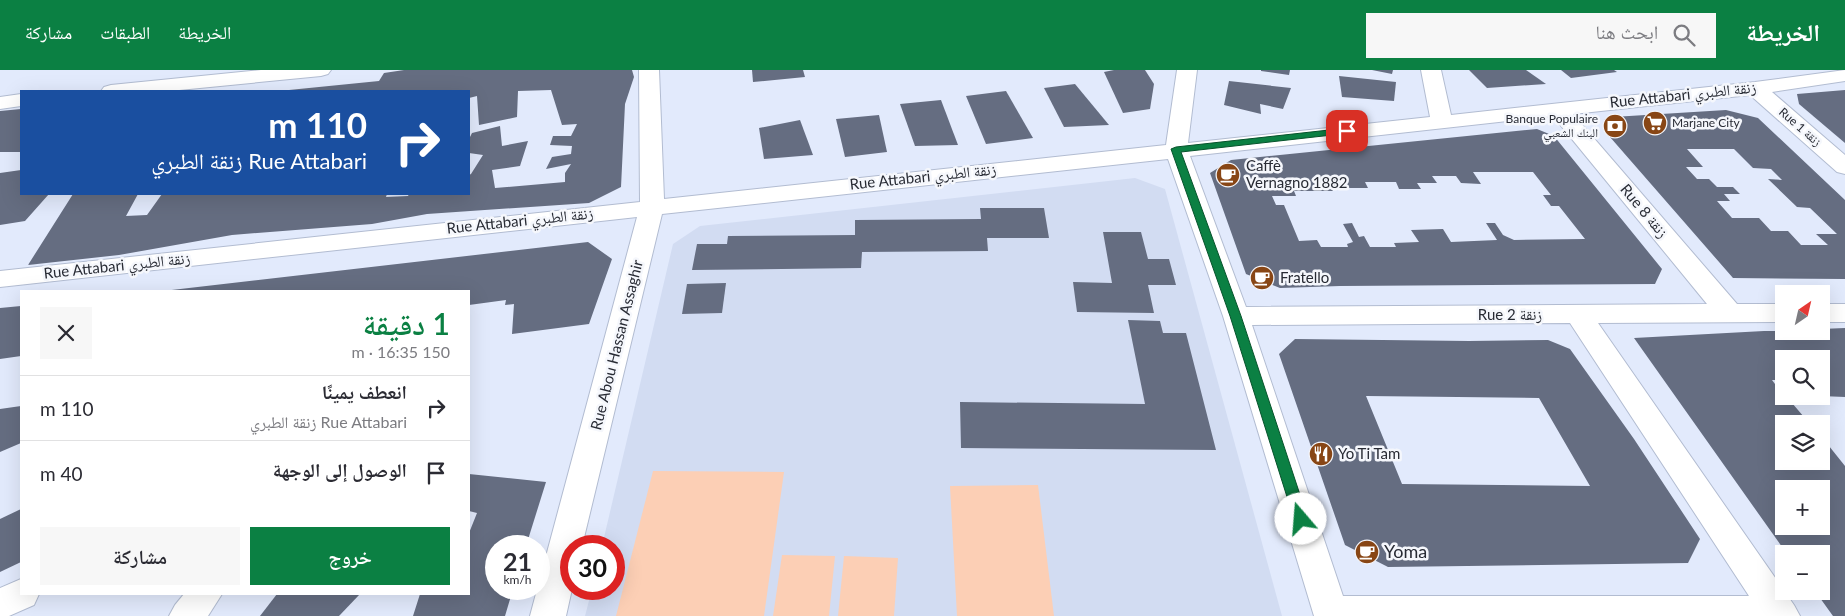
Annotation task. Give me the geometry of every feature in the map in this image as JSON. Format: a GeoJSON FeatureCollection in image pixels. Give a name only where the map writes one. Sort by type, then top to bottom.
{"type":"FeatureCollection","features":[{"type":"Feature","properties":{"kind":"street"},"geometry":{"type":"LineString","coordinates":[[121,90],[321,70]]}},
{"type":"Feature","properties":{"kind":"street","name":"Rue Abou Hassan Assaghir"},"geometry":{"type":"LineString","coordinates":[[548,616],[652,207],[649,70]]}},
{"type":"Feature","properties":{"kind":"street"},"geometry":{"type":"LineString","coordinates":[[1187,70],[1176,149],[1236,316],[1331,614],[1780,614]]}},
{"type":"Feature","properties":{"kind":"street"},"geometry":{"type":"LineString","coordinates":[[1431,70],[1442,120]]}},
{"type":"Feature","properties":{"kind":"street","name":"Rue Attabari زنقة الطبري"},"geometry":{"type":"LineString","coordinates":[[0,279],[1442,120],[1755,88],[1845,75]]}},
{"type":"Feature","properties":{"kind":"street","name":"Rue 1 زنقة"},"geometry":{"type":"LineString","coordinates":[[1755,88],[1845,166]]}},
{"type":"Feature","properties":{"kind":"street"},"geometry":{"type":"LineString","coordinates":[[0,102],[20,100]]}},
{"type":"Feature","properties":{"kind":"street","name":"Rue 8 زنقة"},"geometry":{"type":"LineString","coordinates":[[1557,108],[1730,314]]}},
{"type":"Feature","properties":{"kind":"street","name":"Rue 2 زنقة"},"geometry":{"type":"LineString","coordinates":[[1236,316],[1775,313]]}},
{"type":"Feature","properties":{"kind":"street"},"geometry":{"type":"LineString","coordinates":[[1830,313],[1845,313]]}},
{"type":"Feature","properties":{"kind":"street"},"geometry":{"type":"LineString","coordinates":[[1578,314],[1780,614]]}},
{"type":"Feature","properties":{"kind":"street"},"geometry":{"type":"LineString","coordinates":[[0,604],[20,595]]}},
{"type":"Feature","properties":{"kind":"street"},"geometry":{"type":"LineString","coordinates":[[187,616],[204,595]]}},
{"type":"Feature","properties":{"kind":"shaded area"},"geometry":{"type":"Polygon","coordinates":[[[1135,178],[1165,189],[1282,616],[585,616],[589,600],[625,600],[625,535],[605,535],[673,244],[700,226],[1135,178]]]}},
{"type":"Feature","properties":{"kind":"shaded area"},"geometry":{"type":"Polygon","coordinates":[[[653,471],[784,472],[764,616],[616,616],[620,600],[625,600],[625,581],[653,471]]]}},
{"type":"Feature","properties":{"kind":"shaded area"},"geometry":{"type":"Polygon","coordinates":[[[1038,485],[1054,616],[957,616],[950,486],[1038,485]]]}},
{"type":"Feature","properties":{"kind":"shaded area"},"geometry":{"type":"Polygon","coordinates":[[[782,555],[835,556],[829,616],[773,616],[782,555]]]}},
{"type":"Feature","properties":{"kind":"shaded area"},"geometry":{"type":"Polygon","coordinates":[[[844,556],[898,558],[894,616],[838,616],[844,556]]]}},
{"type":"Feature","properties":{"kind":"building"},"geometry":{"type":"Polygon","coordinates":[[[404,70],[632,70],[634,77],[625,104],[621,187],[589,203],[427,214],[372,224],[232,235],[119,255],[28,265],[72,195],[137,195],[126,216],[147,215],[161,195],[387,195],[386,197],[470,195],[470,174],[483,155],[470,153],[470,137],[472,133],[500,126],[502,146],[528,141],[520,166],[492,170],[495,188],[565,182],[565,173],[571,164],[546,169],[552,157],[571,154],[572,146],[550,145],[553,136],[571,136],[577,124],[562,125],[551,90],[518,91],[517,117],[479,125],[477,96],[470,98],[470,90],[289,90],[379,81],[384,73],[404,70]]]}},
{"type":"Feature","properties":{"kind":"building"},"geometry":{"type":"Polygon","coordinates":[[[752,70],[803,70],[805,77],[753,82],[752,70]]]}},
{"type":"Feature","properties":{"kind":"building"},"geometry":{"type":"Polygon","coordinates":[[[1114,70],[1145,70],[1154,84],[1150,109],[1123,113],[1104,72],[1114,70]]]}},
{"type":"Feature","properties":{"kind":"building"},"geometry":{"type":"Polygon","coordinates":[[[1261,70],[1290,70],[1289,75],[1261,70]]]}},
{"type":"Feature","properties":{"kind":"building"},"geometry":{"type":"Polygon","coordinates":[[[1372,70],[1393,70],[1392,74],[1372,70]]]}},
{"type":"Feature","properties":{"kind":"building"},"geometry":{"type":"Polygon","coordinates":[[[1469,70],[1526,70],[1546,84],[1487,88],[1469,70]]]}},
{"type":"Feature","properties":{"kind":"building"},"geometry":{"type":"Polygon","coordinates":[[[1561,70],[1614,70],[1617,72],[1571,78],[1561,70]]]}},
{"type":"Feature","properties":{"kind":"building"},"geometry":{"type":"Polygon","coordinates":[[[1339,76],[1396,82],[1394,101],[1342,97],[1339,76]]]}},
{"type":"Feature","properties":{"kind":"building"},"geometry":{"type":"Polygon","coordinates":[[[1229,81],[1291,88],[1283,109],[1260,104],[1261,114],[1224,105],[1229,81]]]}},
{"type":"Feature","properties":{"kind":"building"},"geometry":{"type":"Polygon","coordinates":[[[1075,84],[1109,125],[1064,127],[1044,88],[1075,84]]]}},
{"type":"Feature","properties":{"kind":"building"},"geometry":{"type":"Polygon","coordinates":[[[1845,90],[1845,143],[1799,104],[1797,94],[1845,90]]]}},
{"type":"Feature","properties":{"kind":"building"},"geometry":{"type":"Polygon","coordinates":[[[1006,91],[1033,138],[986,144],[966,96],[1006,91]]]}},
{"type":"Feature","properties":{"kind":"building"},"geometry":{"type":"Polygon","coordinates":[[[941,100],[958,145],[915,146],[900,104],[941,100]]]}},
{"type":"Feature","properties":{"kind":"building"},"geometry":{"type":"Polygon","coordinates":[[[20,109],[20,152],[0,152],[0,111],[20,109]]]}},
{"type":"Feature","properties":{"kind":"building"},"geometry":{"type":"Polygon","coordinates":[[[1726,110],[1758,118],[1845,200],[1845,279],[1733,278],[1603,129],[1613,117],[1726,110]],[[1687,149],[1703,167],[1686,167],[1697,179],[1709,179],[1717,187],[1733,187],[1740,194],[1724,194],[1730,201],[1717,201],[1732,218],[1759,218],[1771,231],[1788,231],[1801,245],[1828,245],[1816,234],[1837,234],[1810,208],[1797,207],[1768,179],[1782,180],[1771,169],[1753,168],[1734,149],[1687,149]]]}},
{"type":"Feature","properties":{"kind":"building"},"geometry":{"type":"Polygon","coordinates":[[[879,115],[887,152],[845,157],[836,119],[879,115]]]}},
{"type":"Feature","properties":{"kind":"building"},"geometry":{"type":"Polygon","coordinates":[[[800,120],[813,155],[764,159],[759,128],[800,120]]]}},
{"type":"Feature","properties":{"kind":"building"},"geometry":{"type":"Polygon","coordinates":[[[1537,129],[1554,136],[1662,269],[1655,284],[1280,288],[1246,274],[1210,173],[1231,160],[1537,129]],[[1473,172],[1481,184],[1461,183],[1456,176],[1432,176],[1437,183],[1417,183],[1421,189],[1399,189],[1396,182],[1365,182],[1368,188],[1332,188],[1333,191],[1294,191],[1296,196],[1272,196],[1276,205],[1284,205],[1299,241],[1317,240],[1321,247],[1348,247],[1347,244],[1353,242],[1343,224],[1352,223],[1359,237],[1364,236],[1370,247],[1396,247],[1394,243],[1419,242],[1411,230],[1443,229],[1451,242],[1497,240],[1486,223],[1495,223],[1503,235],[1514,240],[1585,239],[1559,206],[1551,206],[1543,195],[1551,195],[1533,172],[1473,172]]]}},
{"type":"Feature","properties":{"kind":"building"},"geometry":{"type":"Polygon","coordinates":[[[20,170],[20,195],[48,195],[25,221],[0,225],[0,173],[20,170]]]}},
{"type":"Feature","properties":{"kind":"building"},"geometry":{"type":"Polygon","coordinates":[[[980,208],[1044,208],[1049,238],[987,238],[988,251],[862,252],[861,268],[692,270],[697,244],[727,244],[728,236],[855,235],[855,220],[981,219],[980,208]]]}},
{"type":"Feature","properties":{"kind":"building"},"geometry":{"type":"Polygon","coordinates":[[[1103,232],[1141,232],[1148,259],[1169,259],[1176,285],[1148,285],[1154,313],[1077,312],[1073,282],[1112,283],[1103,232]]]}},
{"type":"Feature","properties":{"kind":"building"},"geometry":{"type":"Polygon","coordinates":[[[588,242],[612,259],[589,324],[512,334],[514,304],[505,305],[506,300],[470,305],[470,290],[172,290],[588,242]]]}},
{"type":"Feature","properties":{"kind":"building"},"geometry":{"type":"Polygon","coordinates":[[[726,283],[722,313],[682,314],[687,284],[726,283]]]}},
{"type":"Feature","properties":{"kind":"building"},"geometry":{"type":"Polygon","coordinates":[[[20,306],[20,356],[0,359],[0,308],[20,306]]]}},
{"type":"Feature","properties":{"kind":"building"},"geometry":{"type":"Polygon","coordinates":[[[1128,320],[1160,321],[1163,333],[1186,333],[1216,450],[961,448],[960,402],[1145,404],[1128,320]]]}},
{"type":"Feature","properties":{"kind":"building"},"geometry":{"type":"Polygon","coordinates":[[[1845,328],[1845,397],[1830,396],[1830,350],[1775,350],[1775,380],[1772,380],[1775,384],[1775,405],[1794,405],[1802,415],[1775,415],[1775,470],[1830,470],[1830,447],[1845,466],[1845,616],[1833,616],[1821,600],[1830,600],[1830,545],[1781,545],[1634,338],[1775,331],[1775,340],[1830,340],[1830,329],[1845,328]]]}},
{"type":"Feature","properties":{"kind":"building"},"geometry":{"type":"Polygon","coordinates":[[[1295,339],[1548,340],[1570,349],[1634,439],[1700,539],[1688,563],[1388,567],[1345,545],[1279,354],[1295,339]],[[1366,396],[1402,484],[1590,486],[1539,398],[1366,396]]]}},
{"type":"Feature","properties":{"kind":"building"},"geometry":{"type":"Polygon","coordinates":[[[20,406],[20,443],[0,452],[0,409],[20,406]]]}},
{"type":"Feature","properties":{"kind":"building"},"geometry":{"type":"Polygon","coordinates":[[[470,474],[546,482],[529,535],[485,535],[485,600],[510,600],[505,616],[413,616],[420,595],[470,595],[470,530],[477,513],[470,511],[470,474]]]}},
{"type":"Feature","properties":{"kind":"building"},"geometry":{"type":"Polygon","coordinates":[[[20,509],[20,562],[0,572],[0,519],[20,509]]]}},
{"type":"Feature","properties":{"kind":"building"},"geometry":{"type":"Polygon","coordinates":[[[276,595],[359,595],[339,616],[260,616],[276,595]]]}},
{"type":"Feature","properties":{"kind":"place","name":"Marjane City"},"geometry":{"type":"Point","coordinates":[1655,123]}},
{"type":"Feature","properties":{"kind":"place","name":"Banque Populaire البنك الشعبي"},"geometry":{"type":"Point","coordinates":[1615,126]}},
{"type":"Feature","properties":{"kind":"place","name":"Caffè Vernagno 1882"},"geometry":{"type":"Point","coordinates":[1228,175]}},
{"type":"Feature","properties":{"kind":"place","name":"Fratello"},"geometry":{"type":"Point","coordinates":[1262,278]}},
{"type":"Feature","properties":{"kind":"place","name":"Yo Ti Tam"},"geometry":{"type":"Point","coordinates":[1321,454]}},
{"type":"Feature","properties":{"kind":"place","name":"Yoma"},"geometry":{"type":"Point","coordinates":[1367,552]}},
{"type":"Feature","properties":{"kind":"route"},"geometry":{"type":"LineString","coordinates":[[1301,519],[1236,316],[1176,149],[1347,131]]}}]}
